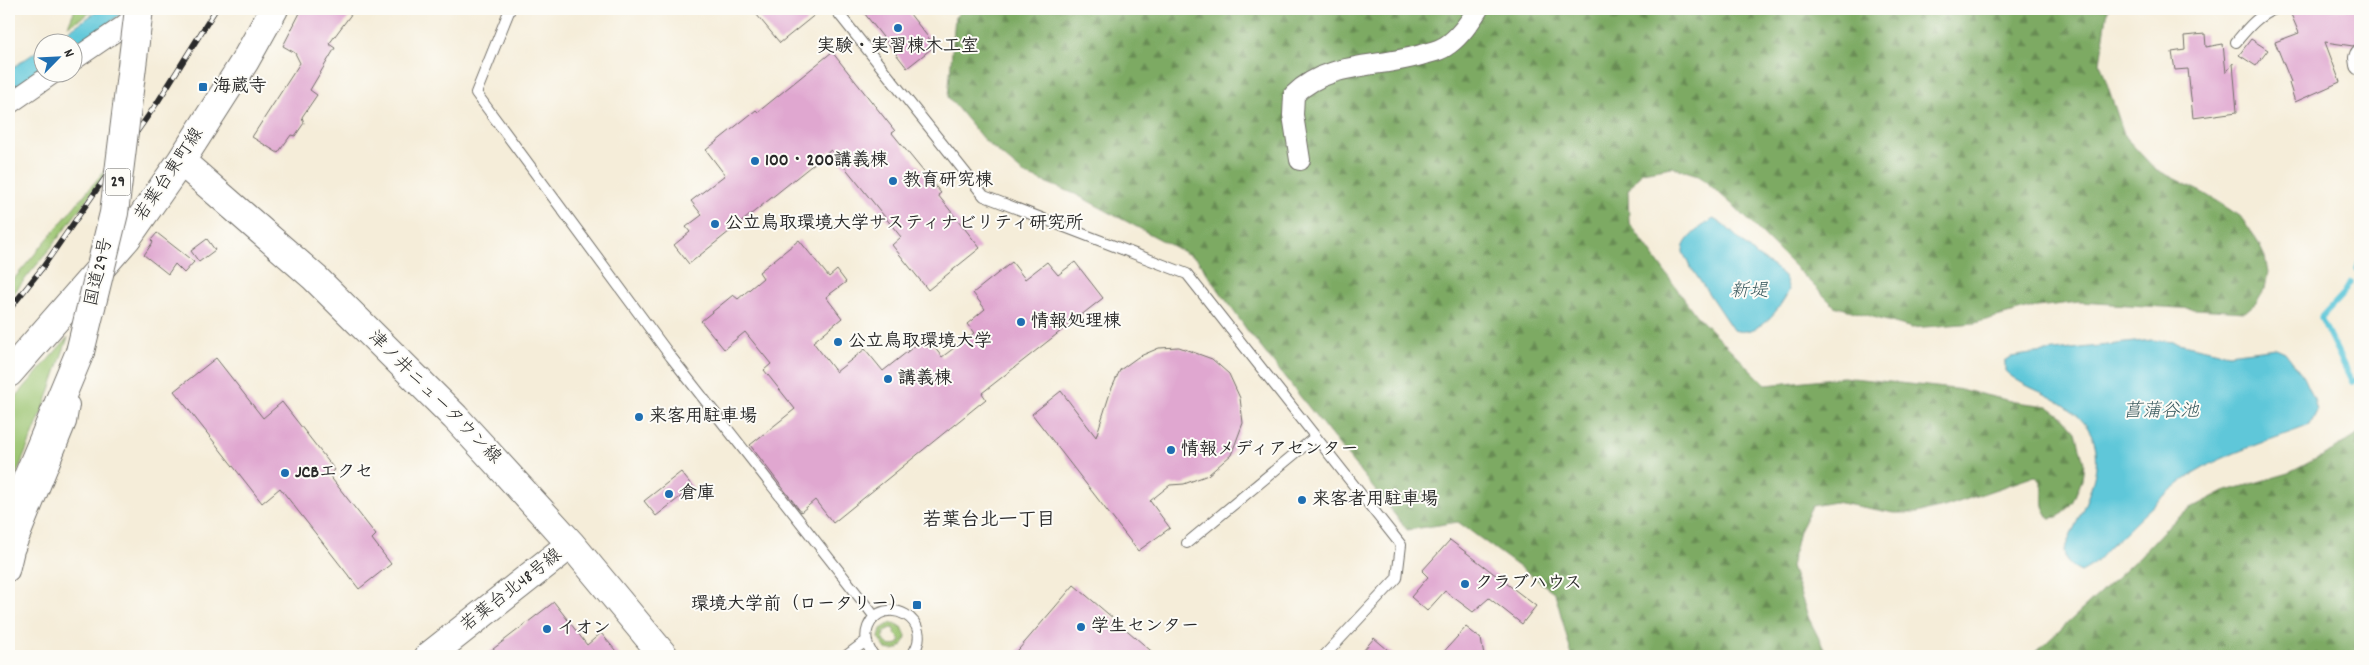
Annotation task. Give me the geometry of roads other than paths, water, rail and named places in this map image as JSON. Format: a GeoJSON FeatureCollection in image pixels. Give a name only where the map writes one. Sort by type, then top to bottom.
{"type":"FeatureCollection","features":[{"type":"Feature","properties":{"kind":"main road","name":"国道29号"},"geometry":{"type":"LineString","coordinates":[[9,522],[80,352],[114,213],[139,9]]}},
{"type":"Feature","properties":{"kind":"main road","name":"若葉台東町線"},"geometry":{"type":"LineString","coordinates":[[9,373],[127,238],[181,161],[245,61],[274,9]]}},
{"type":"Feature","properties":{"kind":"main road","name":"津ノ井ニュータウン線"},"geometry":{"type":"LineString","coordinates":[[181,161],[315,278],[456,417],[571,544],[664,656]]}},
{"type":"Feature","properties":{"kind":"main road","name":"若葉台北48号線"},"geometry":{"type":"LineString","coordinates":[[429,656],[571,544]]}},
{"type":"Feature","properties":{"kind":"street"},"geometry":{"type":"LineString","coordinates":[[82,54],[122,27],[144,9]]}},
{"type":"Feature","properties":{"kind":"street"},"geometry":{"type":"LineString","coordinates":[[1300,160],[1293,115],[1294,95],[1305,83],[1356,66],[1404,60],[1443,48],[1453,41],[1478,9]]}},
{"type":"Feature","properties":{"kind":"street"},"geometry":{"type":"LineString","coordinates":[[2360,55],[2358,58],[2360,66]]}},
{"type":"Feature","properties":{"kind":"street"},"geometry":{"type":"LineString","coordinates":[[9,104],[41,82]]}},
{"type":"Feature","properties":{"kind":"street"},"geometry":{"type":"LineString","coordinates":[[9,571],[14,550],[66,422],[80,352]]}},
{"type":"Feature","properties":{"kind":"lane"},"geometry":{"type":"LineString","coordinates":[[510,9],[476,93],[671,357],[875,617]]}},
{"type":"Feature","properties":{"kind":"lane"},"geometry":{"type":"LineString","coordinates":[[836,9],[896,88],[984,196],[1187,274],[1401,545],[1397,578],[1324,656]]}},
{"type":"Feature","properties":{"kind":"lane"},"geometry":{"type":"LineString","coordinates":[[2236,42],[2252,23],[2275,9]]}},
{"type":"Feature","properties":{"kind":"lane"},"geometry":{"type":"LineString","coordinates":[[1187,543],[1315,437]]}},
{"type":"Feature","properties":{"kind":"lane"},"geometry":{"type":"LineString","coordinates":[[846,656],[866,641],[870,624],[875,617],[892,611],[901,612],[915,622],[919,640],[911,656]]}},
{"type":"Feature","properties":{"kind":"lane"},"geometry":{"type":"LineString","coordinates":[[866,641],[874,656]]}},
{"type":"Feature","properties":{"kind":"water"},"geometry":{"type":"Polygon","coordinates":[[[101,9],[128,9],[82,42],[82,32],[66,32],[101,9]]]}},
{"type":"Feature","properties":{"kind":"water"},"geometry":{"type":"Polygon","coordinates":[[[32,55],[32,76],[9,92],[9,70],[32,55]]]}},
{"type":"Feature","properties":{"kind":"water","name":"新堤"},"geometry":{"type":"Polygon","coordinates":[[[1713,219],[1723,224],[1757,256],[1785,277],[1789,290],[1780,305],[1767,320],[1751,330],[1733,330],[1688,263],[1683,252],[1689,237],[1713,219]]]}},
{"type":"Feature","properties":{"kind":"water","name":"菖蒲谷池"},"geometry":{"type":"Polygon","coordinates":[[[2152,340],[2174,342],[2228,354],[2276,348],[2285,352],[2304,377],[2317,411],[2310,425],[2221,459],[2193,474],[2171,490],[2094,563],[2081,572],[2069,564],[2064,550],[2091,488],[2096,468],[2096,449],[2090,431],[2076,415],[2054,399],[2011,376],[2005,371],[2005,361],[2011,357],[2037,353],[2152,340]]]}},
{"type":"Feature","properties":{"kind":"waterway"},"geometry":{"type":"LineString","coordinates":[[2357,270],[2360,259]]}},
{"type":"Feature","properties":{"kind":"waterway"},"geometry":{"type":"LineString","coordinates":[[2351,282],[2344,293],[2321,318],[2352,382]]}},
{"type":"Feature","properties":{"kind":"waterway"},"geometry":{"type":"LineString","coordinates":[[2353,382],[2360,377]]}},
{"type":"Feature","properties":{"kind":"railway"},"geometry":{"type":"LineString","coordinates":[[9,310],[43,267],[157,103],[216,9]]}},
{"type":"Feature","properties":{"kind":"place","name":"実験・実習棟木工室"},"geometry":{"type":"Point","coordinates":[898,28]}},
{"type":"Feature","properties":{"kind":"place","name":"海蔵寺"},"geometry":{"type":"Point","coordinates":[203,87]}},
{"type":"Feature","properties":{"kind":"place","name":"100・200講義棟"},"geometry":{"type":"Point","coordinates":[755,161]}},
{"type":"Feature","properties":{"kind":"place","name":"教育研究棟"},"geometry":{"type":"Point","coordinates":[893,181]}},
{"type":"Feature","properties":{"kind":"place","name":"公立鳥取環境大学サスティナビリティ研究所"},"geometry":{"type":"Point","coordinates":[715,224]}},
{"type":"Feature","properties":{"kind":"place","name":"情報処理棟"},"geometry":{"type":"Point","coordinates":[1021,322]}},
{"type":"Feature","properties":{"kind":"place","name":"公立鳥取環境大学"},"geometry":{"type":"Point","coordinates":[838,342]}},
{"type":"Feature","properties":{"kind":"place","name":"講義棟"},"geometry":{"type":"Point","coordinates":[888,379]}},
{"type":"Feature","properties":{"kind":"place","name":"来客用駐車場"},"geometry":{"type":"Point","coordinates":[639,417]}},
{"type":"Feature","properties":{"kind":"place","name":"情報メディアセンター"},"geometry":{"type":"Point","coordinates":[1171,450]}},
{"type":"Feature","properties":{"kind":"place","name":"JCBエクセ"},"geometry":{"type":"Point","coordinates":[285,473]}},
{"type":"Feature","properties":{"kind":"place","name":"倉庫"},"geometry":{"type":"Point","coordinates":[669,494]}},
{"type":"Feature","properties":{"kind":"place","name":"来客者用駐車場"},"geometry":{"type":"Point","coordinates":[1302,500]}},
{"type":"Feature","properties":{"kind":"place","name":"クラブハウス"},"geometry":{"type":"Point","coordinates":[1465,584]}},
{"type":"Feature","properties":{"kind":"place","name":"環境大学前（ロータリー）"},"geometry":{"type":"Point","coordinates":[917,605]}},
{"type":"Feature","properties":{"kind":"place","name":"学生センター"},"geometry":{"type":"Point","coordinates":[1081,627]}},
{"type":"Feature","properties":{"kind":"place","name":"イオン"},"geometry":{"type":"Point","coordinates":[547,629]}},
{"type":"Feature","properties":{"kind":"district","name":"若葉台北一丁目"},"geometry":{"type":"Point","coordinates":[989,521]}}]}
